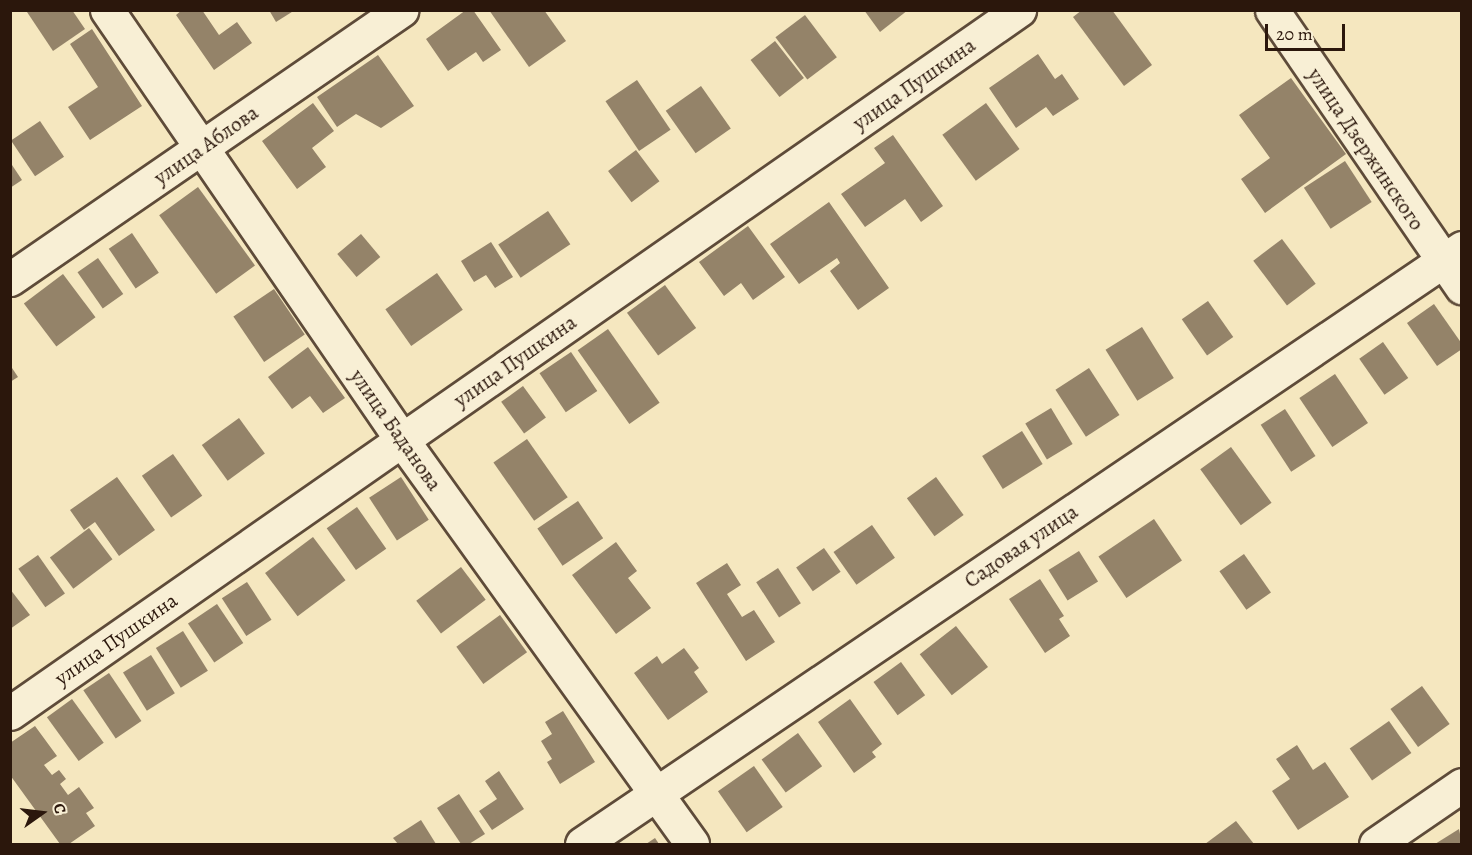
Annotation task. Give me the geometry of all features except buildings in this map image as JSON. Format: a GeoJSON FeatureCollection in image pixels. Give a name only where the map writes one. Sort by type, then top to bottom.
{"type":"FeatureCollection","features":[{"type":"Feature","properties":{"kind":"street","name":"улица Баданова"},"geometry":{"type":"LineString","coordinates":[[106,10],[402,440],[692,844]]}},
{"type":"Feature","properties":{"kind":"street","name":"улица Аблова"},"geometry":{"type":"LineString","coordinates":[[10,279],[401,10]]}},
{"type":"Feature","properties":{"kind":"street","name":"улица Пушкина"},"geometry":{"type":"LineString","coordinates":[[10,713],[1019,10]]}},
{"type":"Feature","properties":{"kind":"street","name":"улица Дзержинского"},"geometry":{"type":"LineString","coordinates":[[1272,10],[1455,266]]}},
{"type":"Feature","properties":{"kind":"street","name":"Садовая улица"},"geometry":{"type":"LineString","coordinates":[[582,844],[656,792],[1455,266]]}},
{"type":"Feature","properties":{"kind":"street"},"geometry":{"type":"LineString","coordinates":[[1376,844],[1461,785]]}}]}
